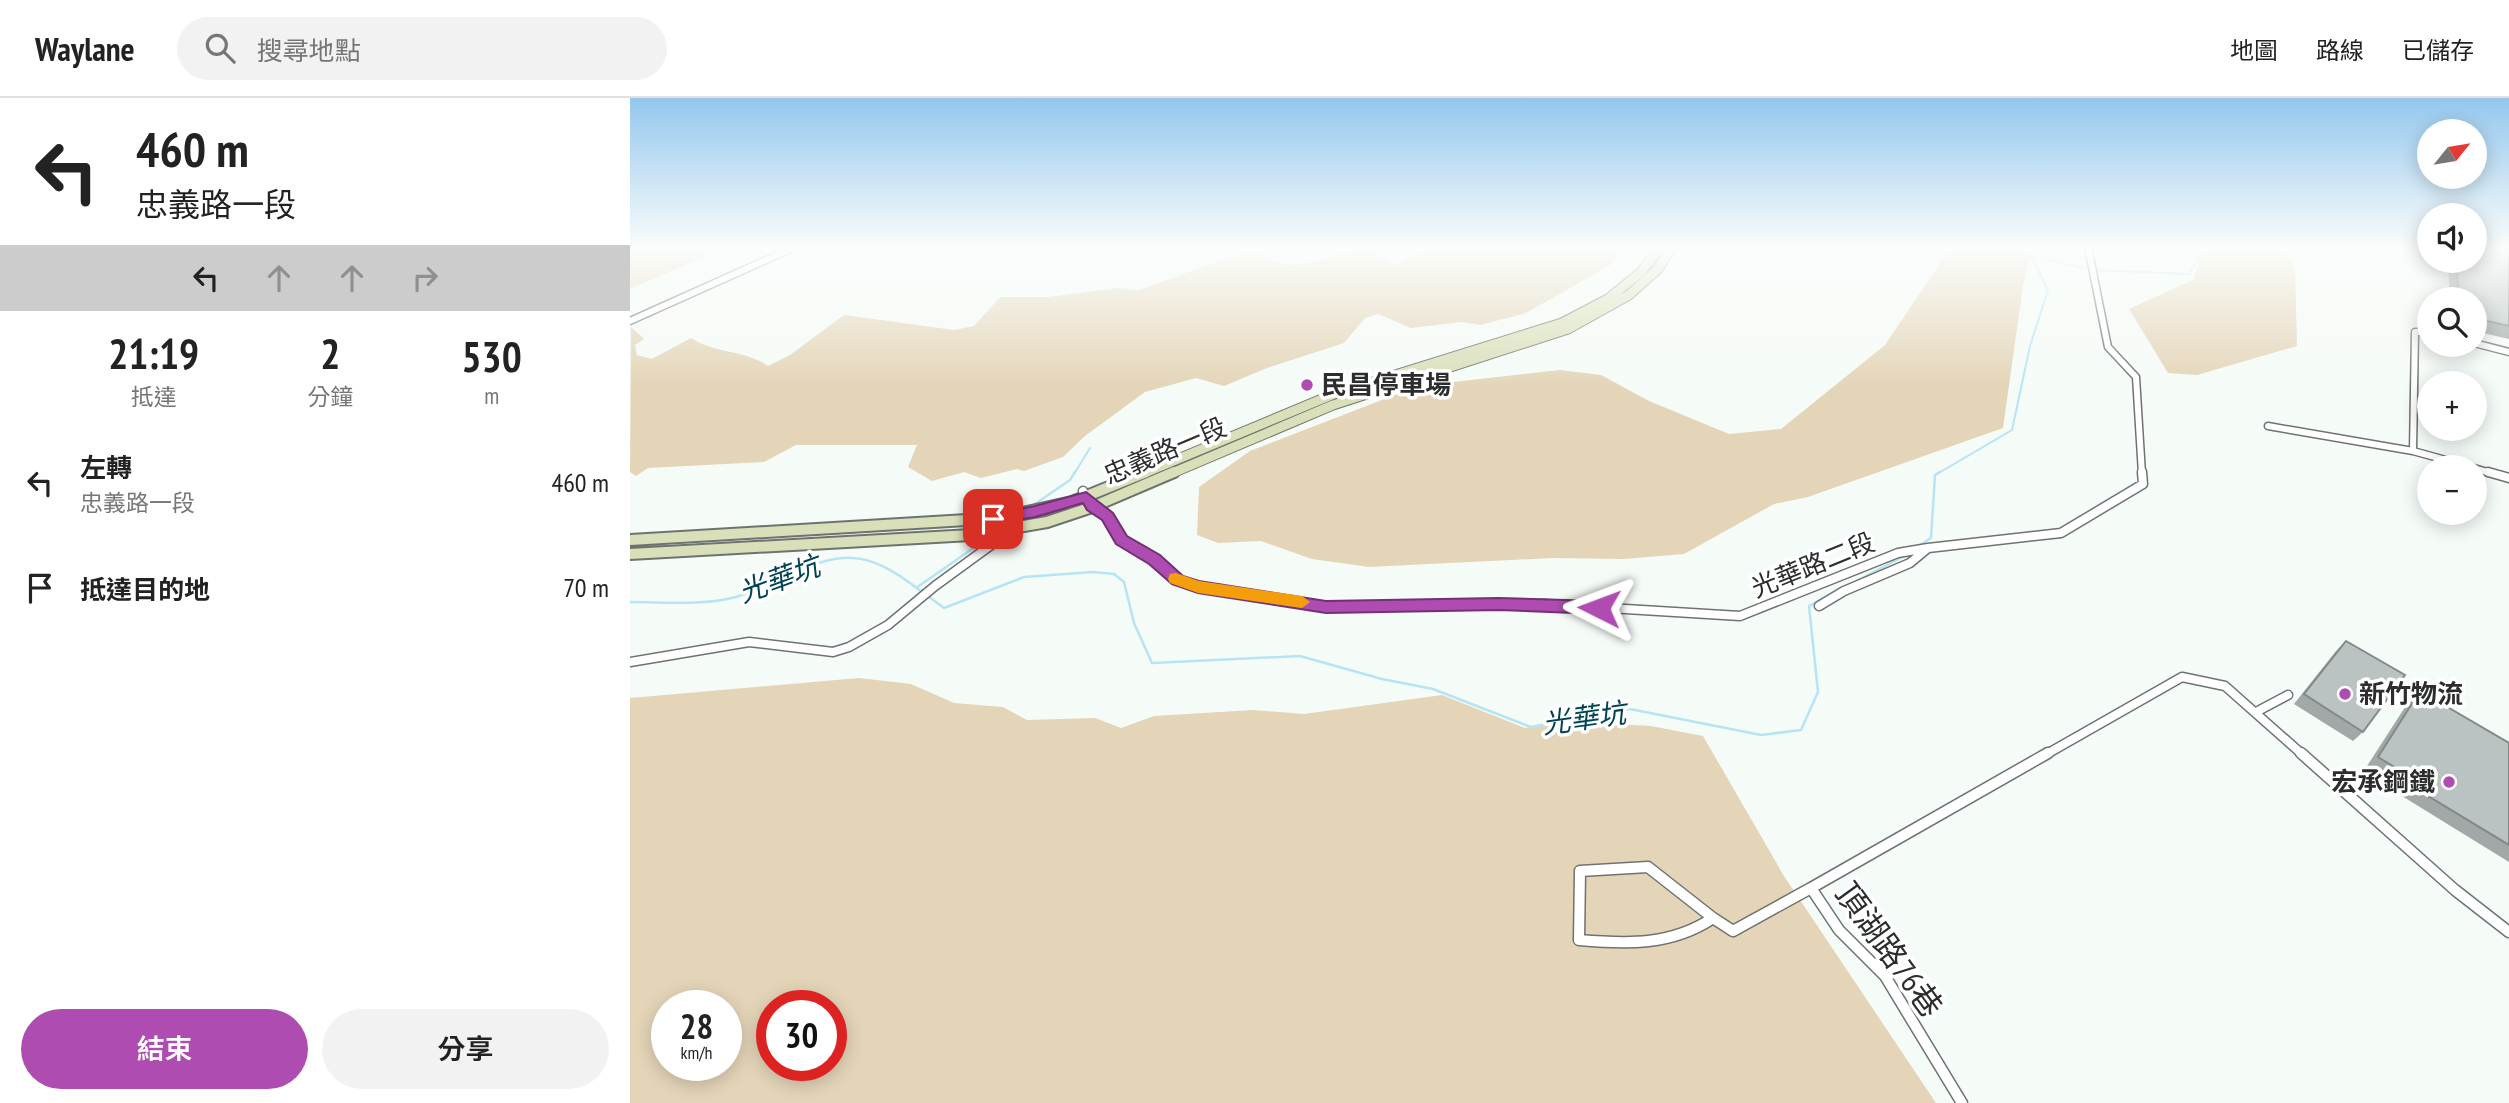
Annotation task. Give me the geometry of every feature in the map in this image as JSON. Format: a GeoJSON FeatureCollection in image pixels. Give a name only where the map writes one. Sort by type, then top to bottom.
{"type":"FeatureCollection","features":[{"type":"Feature","properties":{"kind":"main road","name":"忠義路一段"},"geometry":{"type":"LineString","coordinates":[[630,540],[971,522],[1016,516],[1087,498],[1409,374],[1547,329],[1590,309],[1612,294]]}},
{"type":"Feature","properties":{"kind":"main road","name":"忠義路一段"},"geometry":{"type":"LineString","coordinates":[[1409,374],[1554,334],[1585,321],[1630,294]]}},
{"type":"Feature","properties":{"kind":"main road","name":"忠義路一段"},"geometry":{"type":"LineString","coordinates":[[630,554],[971,535],[1047,522],[1087,498]]}},
{"type":"Feature","properties":{"kind":"street"},"geometry":{"type":"LineString","coordinates":[[630,321],[690,294]]}},
{"type":"Feature","properties":{"kind":"street","name":"光華路二段"},"geometry":{"type":"LineString","coordinates":[[1087,498],[1108,516],[1122,540],[1155,559],[1177,580],[1198,587],[1326,607],[1544,604],[1740,616],[1898,553],[2061,533],[2143,484],[2136,377],[2108,347],[2097,294]]}},
{"type":"Feature","properties":{"kind":"street"},"geometry":{"type":"LineString","coordinates":[[2413,451],[2417,332]]}},
{"type":"Feature","properties":{"kind":"street"},"geometry":{"type":"LineString","coordinates":[[2487,346],[2509,352]]}},
{"type":"Feature","properties":{"kind":"street"},"geometry":{"type":"LineString","coordinates":[[2268,426],[2427,455]]}},
{"type":"Feature","properties":{"kind":"street"},"geometry":{"type":"LineString","coordinates":[[2487,472],[2509,478]]}},
{"type":"Feature","properties":{"kind":"street"},"geometry":{"type":"LineString","coordinates":[[630,662],[749,642],[833,652],[872,639],[933,588],[1013,528],[1016,516]]}},
{"type":"Feature","properties":{"kind":"street"},"geometry":{"type":"LineString","coordinates":[[1819,606],[1844,591],[1910,563],[1928,548]]}},
{"type":"Feature","properties":{"kind":"street"},"geometry":{"type":"LineString","coordinates":[[1811,888],[2182,677],[2225,686],[2455,890],[2509,932]]}},
{"type":"Feature","properties":{"kind":"street"},"geometry":{"type":"LineString","coordinates":[[2256,712],[2288,695]]}},
{"type":"Feature","properties":{"kind":"street","name":"頂湖路76巷"},"geometry":{"type":"LineString","coordinates":[[1713,918],[1700,928],[1675,939],[1629,944],[1579,940],[1580,871],[1648,867],[1733,931],[1811,888],[1839,930],[1885,976],[1962,1103]]}},
{"type":"Feature","properties":{"kind":"shaded area"},"geometry":{"type":"Polygon","coordinates":[[[1072,294],[1560,294],[1526,313],[1480,325],[1462,322],[1411,328],[1378,314],[1365,318],[1344,343],[1267,368],[1224,386],[1196,378],[1145,392],[1085,436],[1063,457],[1024,471],[1017,469],[981,478],[964,472],[932,481],[908,467],[917,445],[796,445],[764,462],[648,468],[636,476],[630,472],[631,327],[644,339],[635,345],[637,355],[652,359],[691,338],[710,347],[750,357],[768,366],[790,355],[844,315],[954,330],[974,326],[1000,297],[1072,294]]]}},
{"type":"Feature","properties":{"kind":"shaded area"},"geometry":{"type":"Polygon","coordinates":[[[1919,294],[2022,294],[2003,428],[1808,497],[1774,504],[1684,554],[1623,559],[1553,558],[1369,567],[1312,559],[1261,541],[1218,543],[1197,535],[1199,487],[1250,451],[1418,386],[1560,370],[1601,375],[1649,401],[1729,434],[1781,429],[1885,345],[1919,294]]]}},
{"type":"Feature","properties":{"kind":"shaded area"},"geometry":{"type":"Polygon","coordinates":[[[2162,294],[2296,294],[2297,346],[2197,375],[2168,373],[2129,309],[2162,294]]]}},
{"type":"Feature","properties":{"kind":"shaded area"},"geometry":{"type":"Polygon","coordinates":[[[859,678],[911,684],[954,703],[1003,707],[1027,720],[1095,718],[1121,728],[1154,716],[1253,710],[1304,714],[1442,695],[1525,728],[1562,721],[1651,726],[1703,736],[1784,876],[1936,1103],[630,1103],[630,698],[859,678]]]}},
{"type":"Feature","properties":{"kind":"building"},"geometry":{"type":"Polygon","coordinates":[[[2487,294],[2509,294],[2509,326],[2487,321],[2487,294]]]}},
{"type":"Feature","properties":{"kind":"building","name":"新竹物流"},"geometry":{"type":"Polygon","coordinates":[[[2346,641],[2405,675],[2363,732],[2304,694],[2346,641]]]}},
{"type":"Feature","properties":{"kind":"building","name":"宏承鋼鐵"},"geometry":{"type":"Polygon","coordinates":[[[2420,691],[2509,743],[2509,845],[2400,779],[2398,775],[2401,771],[2378,757],[2420,691]]]}},
{"type":"Feature","properties":{"kind":"waterway","name":"光華坑"},"geometry":{"type":"LineString","coordinates":[[1937,474],[2012,430],[2030,346],[2047,294]]}},
{"type":"Feature","properties":{"kind":"waterway"},"geometry":{"type":"LineString","coordinates":[[1074,474],[1090,448]]}},
{"type":"Feature","properties":{"kind":"waterway"},"geometry":{"type":"LineString","coordinates":[[1035,504],[1070,480],[1075,472]]}},
{"type":"Feature","properties":{"kind":"waterway","name":"光華坑"},"geometry":{"type":"LineString","coordinates":[[1917,547],[1931,538],[1935,475],[1940,472]]}},
{"type":"Feature","properties":{"kind":"waterway"},"geometry":{"type":"LineString","coordinates":[[916,588],[982,542]]}},
{"type":"Feature","properties":{"kind":"waterway","name":"光華坑"},"geometry":{"type":"LineString","coordinates":[[1853,583],[1906,555]]}},
{"type":"Feature","properties":{"kind":"waterway","name":"光華坑"},"geometry":{"type":"LineString","coordinates":[[630,602],[683,603],[723,600],[746,594],[818,563],[852,558],[867,560],[884,567],[916,588]]}},
{"type":"Feature","properties":{"kind":"waterway","name":"光華坑"},"geometry":{"type":"LineString","coordinates":[[928,596],[944,608],[1024,577],[1093,572],[1114,574],[1124,582],[1134,623],[1152,663],[1300,656],[1382,679],[1433,689],[1531,727],[1630,709],[1761,735],[1801,730],[1818,692],[1809,606],[1831,594]]}},
{"type":"Feature","properties":{"kind":"waterway","name":"光華坑"},"geometry":{"type":"LineString","coordinates":[[916,588],[922,592]]}},
{"type":"Feature","properties":{"kind":"slow traffic"},"geometry":{"type":"LineString","coordinates":[[1176,579],[1198,587],[1302,602]]}},
{"type":"Feature","properties":{"kind":"place","name":"民昌停車場"},"geometry":{"type":"Point","coordinates":[1307,385]}},
{"type":"Feature","properties":{"kind":"place","name":"新竹物流"},"geometry":{"type":"Point","coordinates":[2345,694]}},
{"type":"Feature","properties":{"kind":"place","name":"宏承鋼鐵"},"geometry":{"type":"Point","coordinates":[2449,782]}},
{"type":"Feature","properties":{"kind":"route"},"geometry":{"type":"LineString","coordinates":[[993,519],[1016,516],[1086,497],[1092,506],[1108,516],[1122,540],[1155,559],[1177,580],[1198,587],[1326,607],[1544,604],[1599,608]]}}]}
